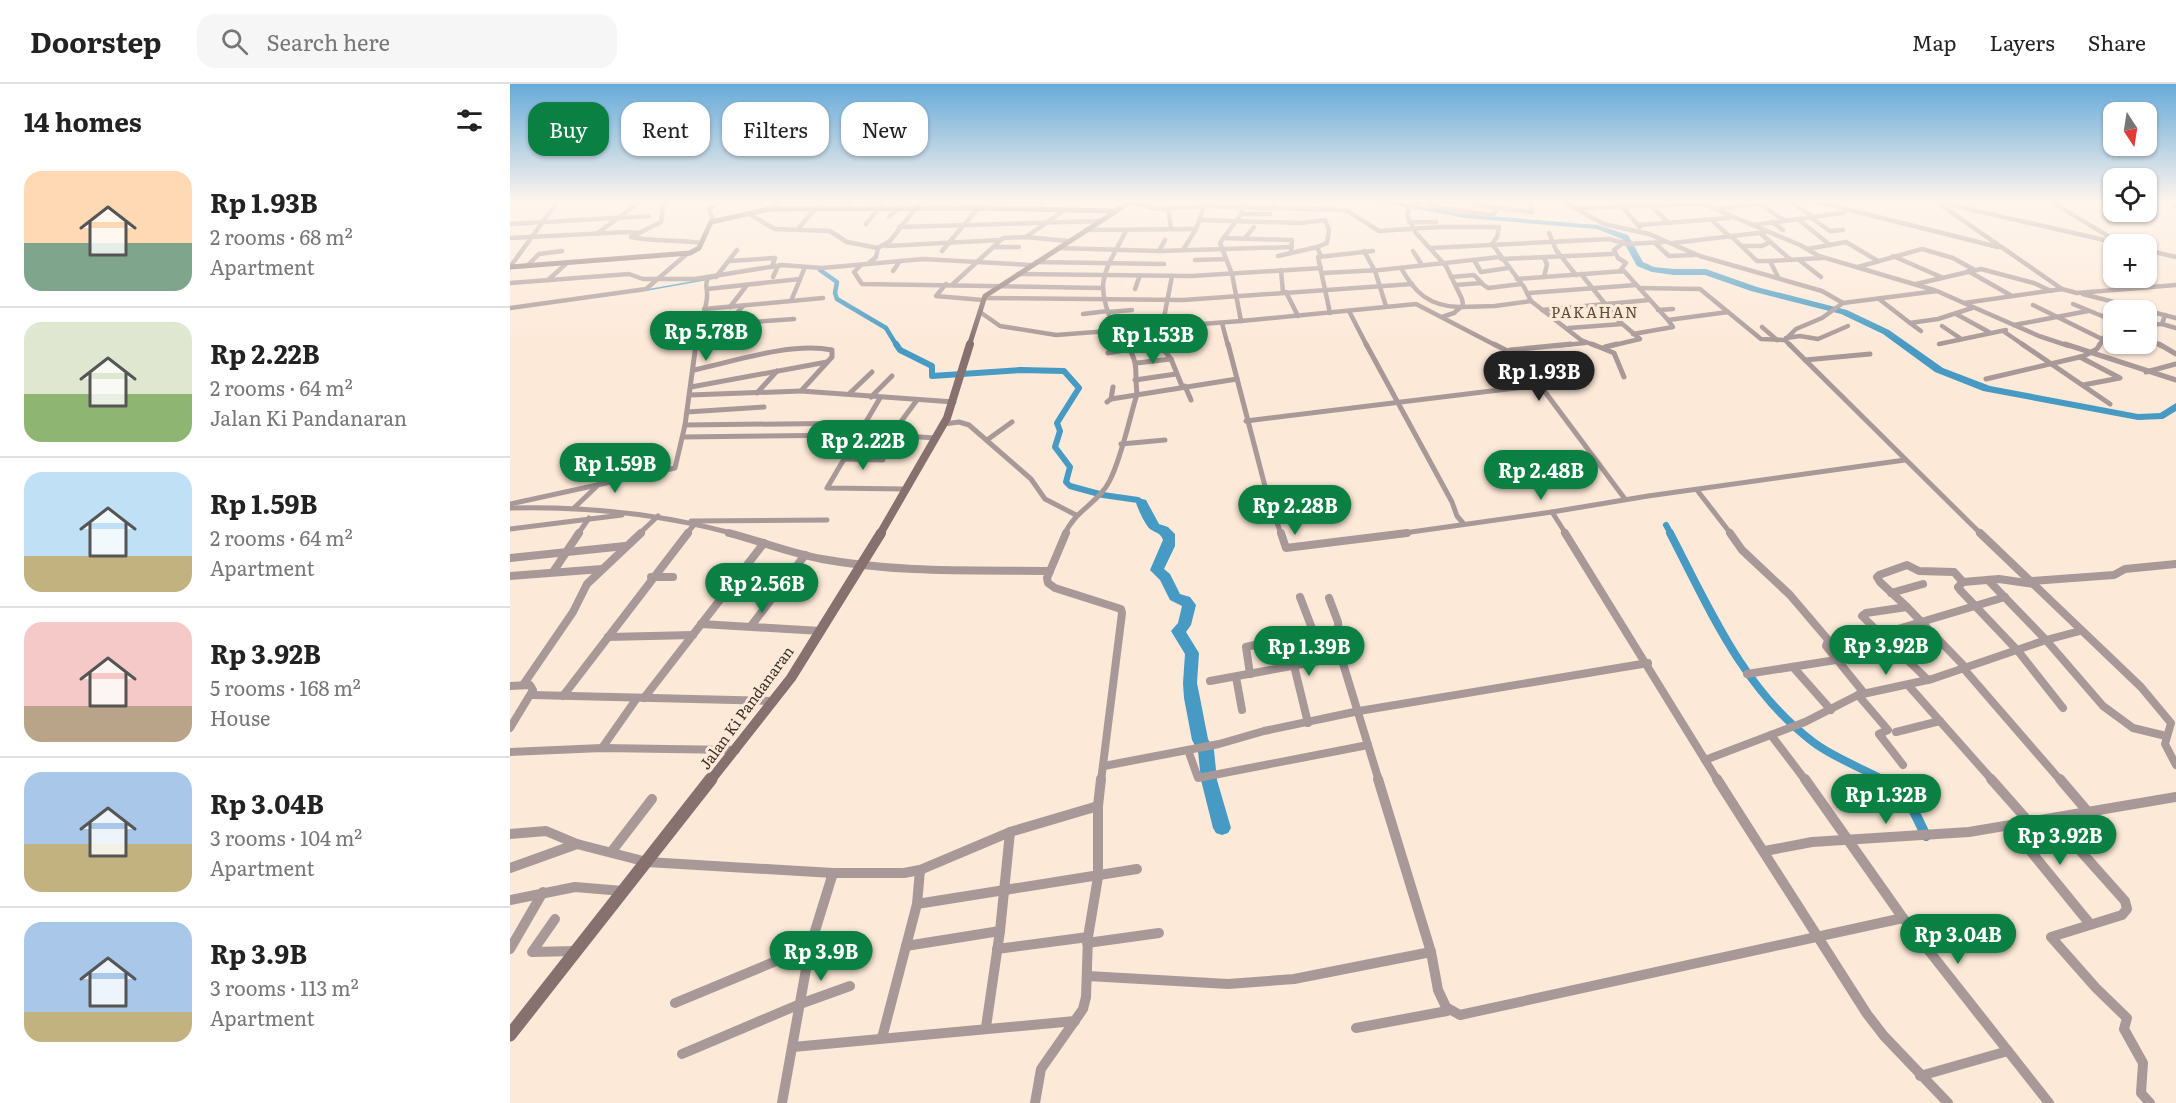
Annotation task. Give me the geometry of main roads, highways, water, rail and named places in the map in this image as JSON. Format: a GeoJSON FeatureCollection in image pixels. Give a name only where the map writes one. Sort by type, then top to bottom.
{"type":"FeatureCollection","features":[{"type":"Feature","properties":{"kind":"main road"},"geometry":{"type":"LineString","coordinates":[[510,267],[688,253],[698,249]]}},
{"type":"Feature","properties":{"kind":"main road","name":"Jalan Ki Pandanaran"},"geometry":{"type":"LineString","coordinates":[[510,1035],[774,701],[820,631],[944,424],[954,402],[983,299],[1058,249]]}},
{"type":"Feature","properties":{"kind":"waterway"},"geometry":{"type":"LineString","coordinates":[[1631,249],[1640,264],[1652,269],[1706,272],[1754,289],[1844,312],[1886,332],[1939,370],[1987,389],[2138,417],[2163,416],[2176,406]]}},
{"type":"Feature","properties":{"kind":"waterway"},"geometry":{"type":"LineString","coordinates":[[820,270],[837,282],[835,293],[837,299],[886,328],[897,346]]}},
{"type":"Feature","properties":{"kind":"waterway"},"geometry":{"type":"LineString","coordinates":[[647,290],[715,278]]}},
{"type":"Feature","properties":{"kind":"waterway"},"geometry":{"type":"LineString","coordinates":[[896,344],[900,350],[932,366],[932,376],[1020,370],[1064,371],[1079,388],[1057,423],[1060,431],[1055,447],[1070,467],[1066,482],[1070,486],[1103,495],[1138,500],[1142,503]]}},
{"type":"Feature","properties":{"kind":"waterway"},"geometry":{"type":"LineString","coordinates":[[1142,503],[1154,526],[1169,534],[1170,540],[1157,570],[1165,577],[1175,597],[1185,600],[1189,605],[1184,625],[1178,631],[1192,653],[1190,683],[1192,698],[1200,740],[1206,750],[1209,780],[1222,828]]}},
{"type":"Feature","properties":{"kind":"waterway"},"geometry":{"type":"LineString","coordinates":[[1666,525],[1671,534]]}},
{"type":"Feature","properties":{"kind":"waterway"},"geometry":{"type":"LineString","coordinates":[[1670,533],[1730,646],[1767,698],[1788,721],[1821,748],[1884,780]]}},
{"type":"Feature","properties":{"kind":"waterway"},"geometry":{"type":"LineString","coordinates":[[1884,780],[1911,805],[1926,836]]}},
{"type":"Feature","properties":{"kind":"district","name":"PAKAHAN"},"geometry":{"type":"Point","coordinates":[1595,313]}}]}
